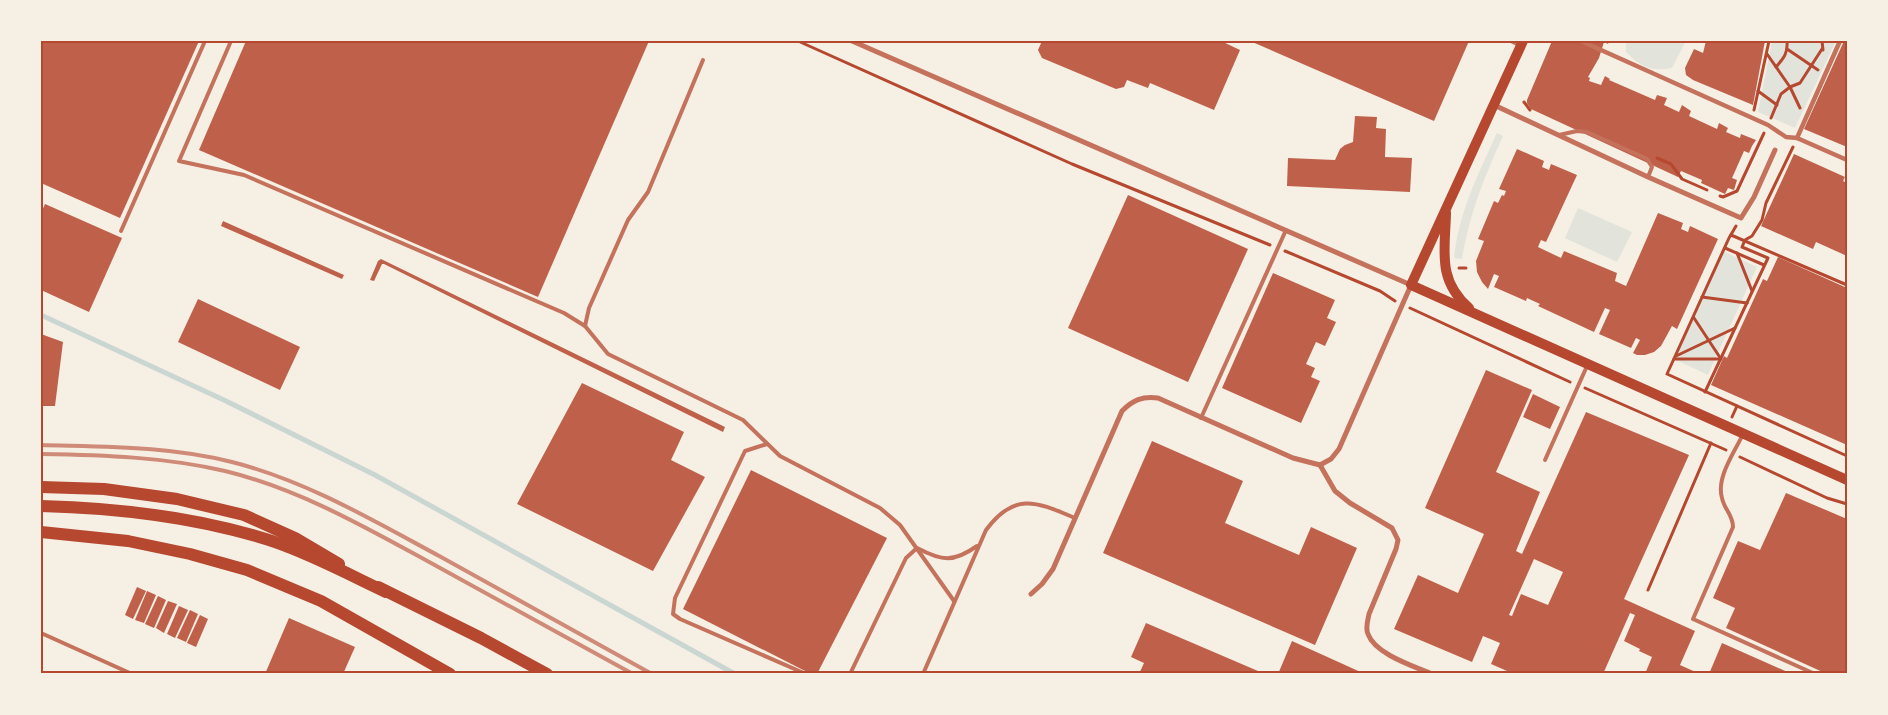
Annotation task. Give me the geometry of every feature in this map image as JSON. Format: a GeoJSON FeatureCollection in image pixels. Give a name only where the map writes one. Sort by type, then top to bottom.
{"type":"FeatureCollection","features":[{"type":"Feature","properties":{"kind":"highway"},"geometry":{"type":"LineString","coordinates":[[41,487],[104,489],[177,500],[244,515],[295,538],[386,592]]}},
{"type":"Feature","properties":{"kind":"highway"},"geometry":{"type":"LineString","coordinates":[[41,506],[91,507],[148,513],[234,531],[287,547],[386,592],[480,638],[546,674]]}},
{"type":"Feature","properties":{"kind":"highway"},"geometry":{"type":"LineString","coordinates":[[41,532],[128,541],[190,554],[247,570],[321,601],[450,674]]}},
{"type":"Feature","properties":{"kind":"main road"},"geometry":{"type":"LineString","coordinates":[[1522,43],[1411,285],[1847,480]]}},
{"type":"Feature","properties":{"kind":"main road"},"geometry":{"type":"LineString","coordinates":[[1446,208],[1445,269],[1449,284],[1456,294],[1476,313]]}},
{"type":"Feature","properties":{"kind":"street"},"geometry":{"type":"LineString","coordinates":[[852,41],[1411,285],[1339,449],[1331,459],[1320,466]]}},
{"type":"Feature","properties":{"kind":"street"},"geometry":{"type":"LineString","coordinates":[[1580,41],[1768,125],[1786,137],[1797,138],[1847,160]]}},
{"type":"Feature","properties":{"kind":"street"},"geometry":{"type":"LineString","coordinates":[[1797,138],[1840,41]]}},
{"type":"Feature","properties":{"kind":"street"},"geometry":{"type":"LineString","coordinates":[[1493,105],[1557,136],[1741,218],[1754,197],[1775,150]]}},
{"type":"Feature","properties":{"kind":"street"},"geometry":{"type":"LineString","coordinates":[[1031,594],[1042,584],[1053,569],[1122,411],[1133,400],[1148,397],[1158,398],[1293,458],[1320,466],[1335,491],[1350,504],[1392,528],[1398,540],[1396,549],[1369,614],[1367,623],[1368,633],[1374,643],[1384,652],[1432,674]]}},
{"type":"Feature","properties":{"kind":"lane"},"geometry":{"type":"LineString","coordinates":[[121,231],[206,41]]}},
{"type":"Feature","properties":{"kind":"lane"},"geometry":{"type":"LineString","coordinates":[[232,41],[179,161],[244,175],[564,313],[585,326],[608,354],[743,420],[780,456],[880,508],[900,525],[954,601]]}},
{"type":"Feature","properties":{"kind":"lane"},"geometry":{"type":"LineString","coordinates":[[1511,41],[1522,43]]}},
{"type":"Feature","properties":{"kind":"lane"},"geometry":{"type":"LineString","coordinates":[[585,326],[588,308],[628,220],[648,192],[703,60]]}},
{"type":"Feature","properties":{"kind":"lane"},"geometry":{"type":"LineString","coordinates":[[1557,136],[1577,131],[1587,132],[1647,159],[1652,167],[1648,177]]}},
{"type":"Feature","properties":{"kind":"lane"},"geometry":{"type":"LineString","coordinates":[[1201,418],[1286,230]]}},
{"type":"Feature","properties":{"kind":"lane"},"geometry":{"type":"LineString","coordinates":[[1545,460],[1588,364]]}},
{"type":"Feature","properties":{"kind":"lane"},"geometry":{"type":"LineString","coordinates":[[1743,434],[1729,463],[1721,488],[1722,498],[1731,515],[1733,526],[1693,619],[1815,674]]}},
{"type":"Feature","properties":{"kind":"lane"},"geometry":{"type":"LineString","coordinates":[[767,444],[745,451],[675,598],[673,614],[680,619],[806,674]]}},
{"type":"Feature","properties":{"kind":"lane"},"geometry":{"type":"LineString","coordinates":[[923,674],[979,544],[986,530],[1002,512],[1017,504],[1033,502],[1075,518]]}},
{"type":"Feature","properties":{"kind":"lane"},"geometry":{"type":"LineString","coordinates":[[917,548],[932,556],[946,559],[966,554],[979,544]]}},
{"type":"Feature","properties":{"kind":"lane"},"geometry":{"type":"LineString","coordinates":[[850,674],[906,558],[917,548]]}},
{"type":"Feature","properties":{"kind":"lane"},"geometry":{"type":"LineString","coordinates":[[41,633],[132,674]]}},
{"type":"Feature","properties":{"kind":"path"},"geometry":{"type":"LineString","coordinates":[[798,41],[1072,164],[1380,291]]}},
{"type":"Feature","properties":{"kind":"path"},"geometry":{"type":"LineString","coordinates":[[1752,118],[1769,41]]}},
{"type":"Feature","properties":{"kind":"path"},"geometry":{"type":"LineString","coordinates":[[1776,67],[1785,57],[1787,41]]}},
{"type":"Feature","properties":{"kind":"path"},"geometry":{"type":"LineString","coordinates":[[1787,49],[1825,75]]}},
{"type":"Feature","properties":{"kind":"path"},"geometry":{"type":"LineString","coordinates":[[1653,156],[1671,164],[1682,179],[1724,197],[1737,192],[1782,94],[1800,82],[1822,49]]}},
{"type":"Feature","properties":{"kind":"path"},"geometry":{"type":"LineString","coordinates":[[1767,53],[1790,87],[1806,119]]}},
{"type":"Feature","properties":{"kind":"path"},"geometry":{"type":"LineString","coordinates":[[1758,91],[1777,105]]}},
{"type":"Feature","properties":{"kind":"path"},"geometry":{"type":"LineString","coordinates":[[1524,102],[1530,110],[1537,114]]}},
{"type":"Feature","properties":{"kind":"path"},"geometry":{"type":"LineString","coordinates":[[1705,392],[1768,258],[1742,247],[1745,240],[1752,236],[1762,220],[1766,203],[1797,138]]}},
{"type":"Feature","properties":{"kind":"path"},"geometry":{"type":"LineString","coordinates":[[1847,284],[1731,235],[1667,374],[1847,456]]}},
{"type":"Feature","properties":{"kind":"path"},"geometry":{"type":"LineString","coordinates":[[1725,248],[1764,265]]}},
{"type":"Feature","properties":{"kind":"path"},"geometry":{"type":"LineString","coordinates":[[1736,253],[1752,291]]}},
{"type":"Feature","properties":{"kind":"path"},"geometry":{"type":"LineString","coordinates":[[1458,268],[1466,268]]}},
{"type":"Feature","properties":{"kind":"path"},"geometry":{"type":"LineString","coordinates":[[1702,297],[1747,303]]}},
{"type":"Feature","properties":{"kind":"path"},"geometry":{"type":"LineString","coordinates":[[1693,317],[1721,359]]}},
{"type":"Feature","properties":{"kind":"path"},"geometry":{"type":"LineString","coordinates":[[1675,358],[1735,328]]}},
{"type":"Feature","properties":{"kind":"path"},"geometry":{"type":"LineString","coordinates":[[1675,358],[1721,359]]}},
{"type":"Feature","properties":{"kind":"path"},"geometry":{"type":"LineString","coordinates":[[1648,590],[1711,443]]}},
{"type":"Feature","properties":{"kind":"path"},"geometry":{"type":"LineString","coordinates":[[1746,460],[1827,498],[1847,504]]}},
{"type":"Feature","properties":{"kind":"shaded area"},"geometry":{"type":"Polygon","coordinates":[[[1626,41],[1686,41],[1672,68],[1652,69],[1641,65],[1626,52],[1626,41]]]}},
{"type":"Feature","properties":{"kind":"shaded area"},"geometry":{"type":"Polygon","coordinates":[[[1772,41],[1836,41],[1795,128],[1758,112],[1772,41]]]}},
{"type":"Feature","properties":{"kind":"shaded area"},"geometry":{"type":"Polygon","coordinates":[[[1497,133],[1503,136],[1478,196],[1462,259],[1454,258],[1465,209],[1476,179],[1497,133]]]}},
{"type":"Feature","properties":{"kind":"shaded area"},"geometry":{"type":"Polygon","coordinates":[[[1578,208],[1632,232],[1617,262],[1565,238],[1578,208]]]}},
{"type":"Feature","properties":{"kind":"shaded area"},"geometry":{"type":"Polygon","coordinates":[[[1723,251],[1757,267],[1708,375],[1674,359],[1723,251]]]}},
{"type":"Feature","properties":{"kind":"building"},"geometry":{"type":"Polygon","coordinates":[[[41,41],[199,41],[120,218],[41,183],[41,41]]]}},
{"type":"Feature","properties":{"kind":"building"},"geometry":{"type":"Polygon","coordinates":[[[246,41],[649,41],[538,297],[199,150],[246,41]]]}},
{"type":"Feature","properties":{"kind":"building"},"geometry":{"type":"Polygon","coordinates":[[[1042,41],[1221,41],[1240,50],[1214,110],[1150,83],[1148,88],[1127,80],[1124,87],[1116,89],[1042,58],[1038,50],[1042,41]]]}},
{"type":"Feature","properties":{"kind":"building"},"geometry":{"type":"Polygon","coordinates":[[[1250,41],[1469,41],[1434,121],[1250,41]]]}},
{"type":"Feature","properties":{"kind":"building"},"geometry":{"type":"Polygon","coordinates":[[[1552,41],[1609,41],[1608,44],[1604,42],[1599,58],[1588,77],[1590,78],[1589,81],[1601,85],[1605,76],[1609,80],[1655,100],[1657,95],[1667,98],[1664,105],[1679,112],[1682,105],[1691,111],[1689,116],[1717,129],[1719,123],[1728,128],[1726,132],[1740,138],[1741,134],[1756,140],[1749,153],[1744,151],[1732,178],[1737,180],[1734,190],[1728,188],[1725,194],[1701,183],[1702,180],[1681,171],[1678,177],[1531,109],[1527,100],[1552,41]]]}},
{"type":"Feature","properties":{"kind":"building"},"geometry":{"type":"Polygon","coordinates":[[[1706,41],[1765,41],[1753,105],[1693,80],[1686,75],[1685,68],[1694,49],[1703,53],[1706,41]]]}},
{"type":"Feature","properties":{"kind":"building"},"geometry":{"type":"Polygon","coordinates":[[[1844,41],[1847,41],[1847,147],[1804,129],[1844,41]]]}},
{"type":"Feature","properties":{"kind":"building"},"geometry":{"type":"Polygon","coordinates":[[[1355,116],[1377,117],[1376,128],[1386,129],[1385,157],[1412,158],[1410,192],[1287,186],[1288,158],[1335,160],[1340,149],[1353,142],[1355,116]]]}},
{"type":"Feature","properties":{"kind":"building"},"geometry":{"type":"Polygon","coordinates":[[[1517,149],[1544,161],[1542,167],[1549,170],[1551,164],[1577,175],[1546,242],[1541,240],[1538,247],[1561,258],[1564,251],[1617,273],[1615,281],[1626,286],[1658,213],[1683,223],[1681,229],[1688,232],[1690,226],[1718,239],[1677,329],[1672,326],[1661,346],[1654,352],[1637,355],[1633,353],[1640,340],[1636,338],[1631,348],[1599,334],[1610,310],[1605,308],[1594,332],[1538,306],[1540,304],[1527,298],[1526,301],[1494,287],[1499,276],[1494,274],[1488,289],[1482,282],[1477,272],[1476,261],[1484,241],[1478,239],[1494,201],[1498,203],[1502,195],[1504,196],[1506,191],[1499,189],[1517,149]]]}},
{"type":"Feature","properties":{"kind":"building"},"geometry":{"type":"Polygon","coordinates":[[[1794,154],[1845,177],[1843,181],[1847,183],[1847,256],[1816,242],[1813,249],[1761,226],[1794,154]]]}},
{"type":"Feature","properties":{"kind":"building"},"geometry":{"type":"Polygon","coordinates":[[[1128,195],[1248,249],[1188,382],[1068,328],[1128,195]]]}},
{"type":"Feature","properties":{"kind":"building"},"geometry":{"type":"Polygon","coordinates":[[[45,204],[122,238],[89,312],[41,290],[41,213],[45,204]]]}},
{"type":"Feature","properties":{"kind":"building"},"geometry":{"type":"Polygon","coordinates":[[[223,221],[344,275],[342,279],[221,226],[223,221]]]}},
{"type":"Feature","properties":{"kind":"building"},"geometry":{"type":"Polygon","coordinates":[[[1778,257],[1847,288],[1847,445],[1711,385],[1724,356],[1727,358],[1763,279],[1767,281],[1778,257]]]}},
{"type":"Feature","properties":{"kind":"building"},"geometry":{"type":"Polygon","coordinates":[[[381,259],[725,427],[723,432],[384,264],[382,264],[374,281],[370,280],[378,261],[381,259]]]}},
{"type":"Feature","properties":{"kind":"building"},"geometry":{"type":"Polygon","coordinates":[[[1273,273],[1335,300],[1327,318],[1336,322],[1325,346],[1316,342],[1306,364],[1315,368],[1311,377],[1320,381],[1301,423],[1222,388],[1273,273]]]}},
{"type":"Feature","properties":{"kind":"building"},"geometry":{"type":"Polygon","coordinates":[[[198,299],[300,347],[280,390],[178,342],[198,299]]]}},
{"type":"Feature","properties":{"kind":"building"},"geometry":{"type":"Polygon","coordinates":[[[41,334],[63,342],[55,406],[41,406],[41,334]]]}},
{"type":"Feature","properties":{"kind":"building"},"geometry":{"type":"Polygon","coordinates":[[[1486,370],[1532,390],[1496,472],[1540,492],[1516,551],[1522,554],[1586,412],[1689,455],[1624,599],[1695,631],[1680,665],[1700,674],[1645,674],[1652,657],[1624,641],[1635,615],[1630,613],[1603,674],[1514,674],[1491,664],[1500,643],[1483,636],[1472,662],[1394,629],[1418,575],[1458,593],[1484,534],[1425,508],[1486,370]],[[1534,559],[1509,615],[1512,616],[1521,594],[1548,605],[1563,572],[1534,559]]]}},
{"type":"Feature","properties":{"kind":"building"},"geometry":{"type":"Polygon","coordinates":[[[582,383],[684,432],[671,460],[705,477],[653,571],[517,504],[582,383]]]}},
{"type":"Feature","properties":{"kind":"building"},"geometry":{"type":"Polygon","coordinates":[[[1533,394],[1560,407],[1550,429],[1523,417],[1533,394]]]}},
{"type":"Feature","properties":{"kind":"building"},"geometry":{"type":"Polygon","coordinates":[[[1152,441],[1243,481],[1225,523],[1299,555],[1311,527],[1357,548],[1315,645],[1103,553],[1152,441]]]}},
{"type":"Feature","properties":{"kind":"building"},"geometry":{"type":"Polygon","coordinates":[[[751,470],[887,538],[817,674],[811,674],[683,609],[751,470]]]}},
{"type":"Feature","properties":{"kind":"building"},"geometry":{"type":"Polygon","coordinates":[[[1786,493],[1847,519],[1847,674],[1827,674],[1726,628],[1735,608],[1713,598],[1738,541],[1760,550],[1786,493]]]}},
{"type":"Feature","properties":{"kind":"building"},"geometry":{"type":"Polygon","coordinates":[[[137,587],[146,591],[133,619],[125,615],[137,587]]]}},
{"type":"Feature","properties":{"kind":"building"},"geometry":{"type":"Polygon","coordinates":[[[147,591],[156,595],[144,623],[135,620],[147,591]]]}},
{"type":"Feature","properties":{"kind":"building"},"geometry":{"type":"Polygon","coordinates":[[[158,596],[166,600],[154,628],[145,624],[158,596]]]}},
{"type":"Feature","properties":{"kind":"building"},"geometry":{"type":"Polygon","coordinates":[[[168,601],[177,604],[164,633],[156,628],[168,601]]]}},
{"type":"Feature","properties":{"kind":"building"},"geometry":{"type":"Polygon","coordinates":[[[179,606],[188,610],[175,638],[167,634],[179,606]]]}},
{"type":"Feature","properties":{"kind":"building"},"geometry":{"type":"Polygon","coordinates":[[[190,610],[198,614],[186,642],[177,638],[190,610]]]}},
{"type":"Feature","properties":{"kind":"building"},"geometry":{"type":"Polygon","coordinates":[[[200,615],[208,619],[196,647],[187,643],[200,615]]]}},
{"type":"Feature","properties":{"kind":"building"},"geometry":{"type":"Polygon","coordinates":[[[289,618],[355,647],[343,674],[265,674],[289,618]]]}},
{"type":"Feature","properties":{"kind":"building"},"geometry":{"type":"Polygon","coordinates":[[[1146,623],[1265,674],[1139,674],[1144,663],[1131,657],[1146,623]]]}},
{"type":"Feature","properties":{"kind":"building"},"geometry":{"type":"Polygon","coordinates":[[[1292,641],[1365,674],[1278,674],[1292,641]]]}},
{"type":"Feature","properties":{"kind":"building"},"geometry":{"type":"Polygon","coordinates":[[[1722,643],[1792,674],[1709,674],[1722,643]]]}},
{"type":"Feature","properties":{"kind":"waterway"},"geometry":{"type":"LineString","coordinates":[[41,315],[226,401],[375,475],[735,674]]}},
{"type":"Feature","properties":{"kind":"railway"},"geometry":{"type":"LineString","coordinates":[[41,445],[137,448],[185,453],[232,462],[287,480],[340,503],[391,530],[652,674]]}},
{"type":"Feature","properties":{"kind":"railway"},"geometry":{"type":"LineString","coordinates":[[41,454],[111,456],[202,466],[225,471],[279,488],[331,510],[381,536],[633,674]]}}]}
